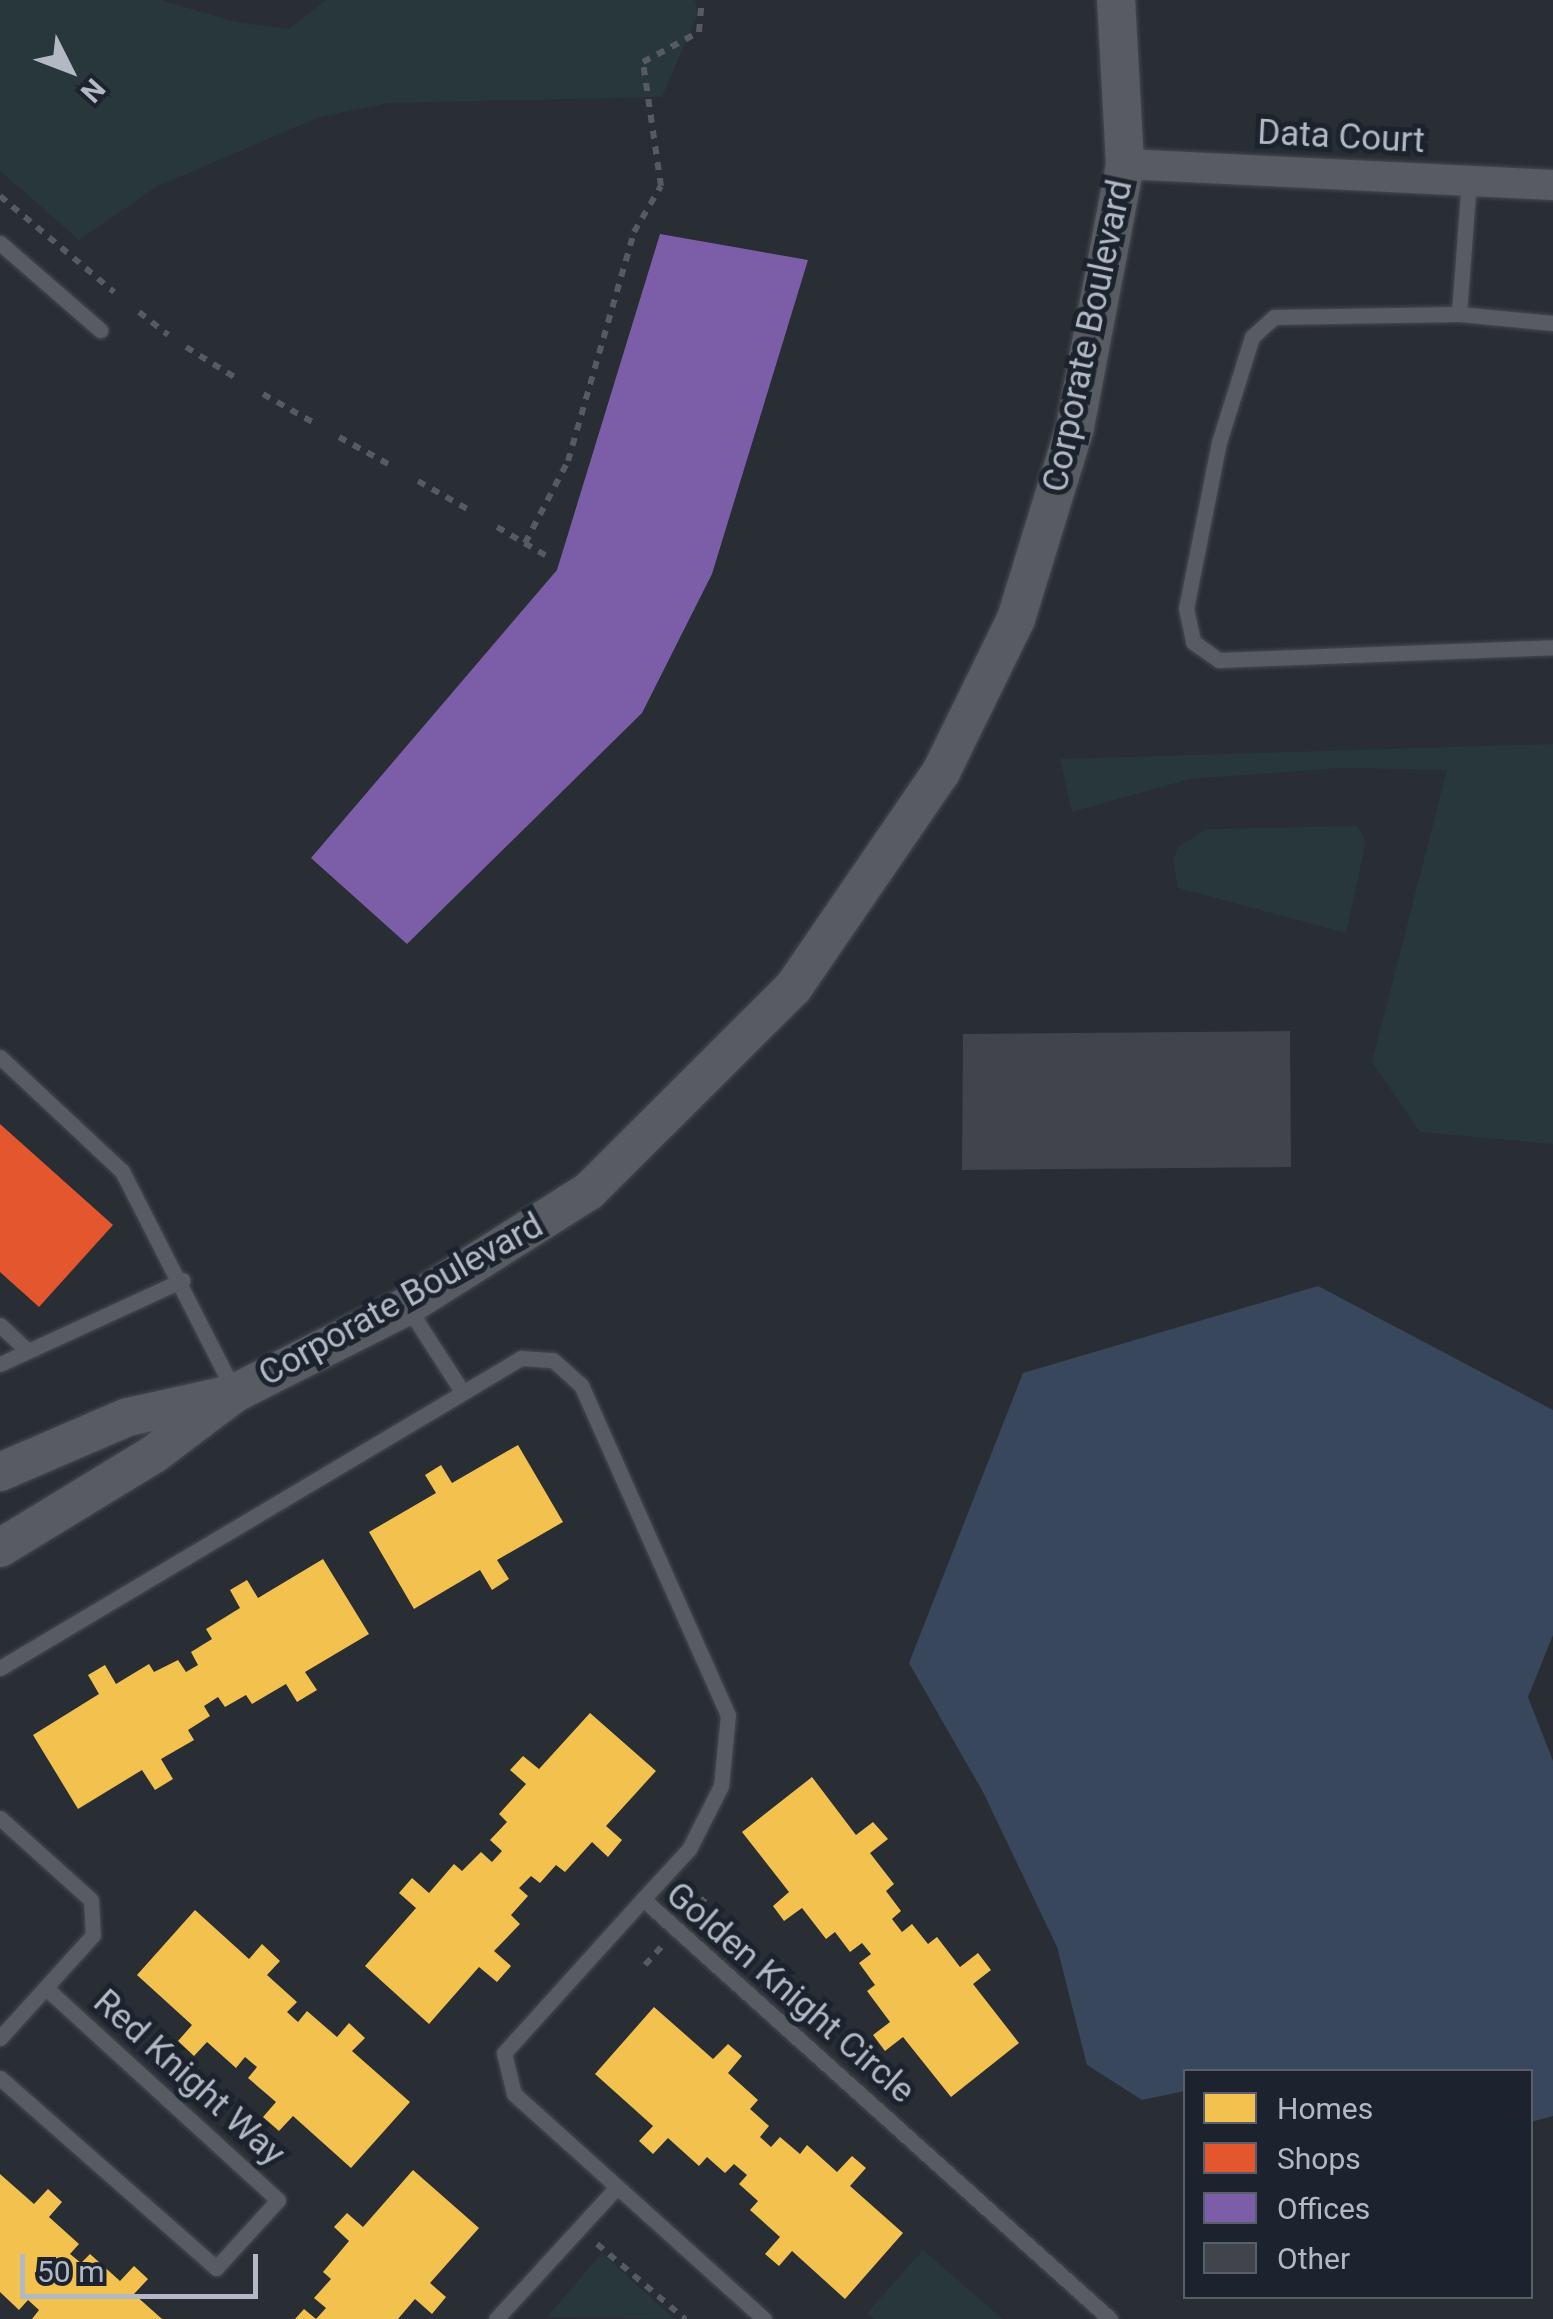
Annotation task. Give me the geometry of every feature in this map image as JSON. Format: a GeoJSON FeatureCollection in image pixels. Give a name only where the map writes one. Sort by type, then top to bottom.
{"type":"FeatureCollection","features":[{"type":"Feature","properties":{"kind":"street","name":"Corporate Boulevard"},"geometry":{"type":"LineString","coordinates":[[0,1548],[154,1454],[235,1393],[408,1306],[590,1191],[646,1140],[794,988],[941,772],[1016,618],[1075,427],[1125,164],[1116,0]]}},
{"type":"Feature","properties":{"kind":"street","name":"Data Court"},"geometry":{"type":"LineString","coordinates":[[1125,164],[1553,184]]}},
{"type":"Feature","properties":{"kind":"street","name":"Corporate Boulevard"},"geometry":{"type":"LineString","coordinates":[[0,1472],[128,1416],[235,1393]]}},
{"type":"Feature","properties":{"kind":"lane"},"geometry":{"type":"LineString","coordinates":[[1458,314],[1469,180]]}},
{"type":"Feature","properties":{"kind":"lane"},"geometry":{"type":"LineString","coordinates":[[0,243],[100,330]]}},
{"type":"Feature","properties":{"kind":"lane"},"geometry":{"type":"LineString","coordinates":[[1553,322],[1458,314],[1274,317],[1252,336],[1220,442],[1186,608],[1193,642],[1219,660],[1553,647]]}},
{"type":"Feature","properties":{"kind":"lane"},"geometry":{"type":"LineString","coordinates":[[0,1058],[122,1172],[183,1280],[235,1393]]}},
{"type":"Feature","properties":{"kind":"lane"},"geometry":{"type":"LineString","coordinates":[[0,1364],[183,1280]]}},
{"type":"Feature","properties":{"kind":"lane"},"geometry":{"type":"LineString","coordinates":[[408,1306],[463,1393]]}},
{"type":"Feature","properties":{"kind":"lane"},"geometry":{"type":"LineString","coordinates":[[0,1325],[28,1350]]}},
{"type":"Feature","properties":{"kind":"lane"},"geometry":{"type":"LineString","coordinates":[[0,1668],[521,1358],[553,1360],[580,1384],[728,1715],[721,1786],[689,1849],[643,1899]]}},
{"type":"Feature","properties":{"kind":"lane"},"geometry":{"type":"LineString","coordinates":[[0,1818],[91,1900],[93,1935],[0,2038]]}},
{"type":"Feature","properties":{"kind":"lane","name":"Golden Knight Circle"},"geometry":{"type":"LineString","coordinates":[[764,2319],[514,2094],[504,2052],[643,1899],[1110,2319]]}},
{"type":"Feature","properties":{"kind":"lane","name":"Red Knight Way"},"geometry":{"type":"LineString","coordinates":[[0,2078],[216,2268],[278,2200],[46,1988]]}},
{"type":"Feature","properties":{"kind":"lane"},"geometry":{"type":"LineString","coordinates":[[496,2319],[617,2187]]}},
{"type":"Feature","properties":{"kind":"path"},"geometry":{"type":"LineString","coordinates":[[525,543],[568,461],[634,232],[661,186],[643,62],[700,32],[702,0]]}},
{"type":"Feature","properties":{"kind":"path"},"geometry":{"type":"LineString","coordinates":[[0,196],[114,292]]}},
{"type":"Feature","properties":{"kind":"path"},"geometry":{"type":"LineString","coordinates":[[139,312],[168,336]]}},
{"type":"Feature","properties":{"kind":"path"},"geometry":{"type":"LineString","coordinates":[[186,347],[236,378]]}},
{"type":"Feature","properties":{"kind":"path"},"geometry":{"type":"LineString","coordinates":[[263,394],[314,423]]}},
{"type":"Feature","properties":{"kind":"path"},"geometry":{"type":"LineString","coordinates":[[338,437],[392,466]]}},
{"type":"Feature","properties":{"kind":"path"},"geometry":{"type":"LineString","coordinates":[[418,481],[469,510]]}},
{"type":"Feature","properties":{"kind":"path"},"geometry":{"type":"LineString","coordinates":[[497,527],[550,558]]}},
{"type":"Feature","properties":{"kind":"path"},"geometry":{"type":"LineString","coordinates":[[587,2254],[598,2242],[684,2319]]}},
{"type":"Feature","properties":{"kind":"shaded area"},"geometry":{"type":"Polygon","coordinates":[[[0,0],[161,0],[236,22],[289,29],[326,0],[695,0],[698,13],[662,97],[389,103],[319,117],[158,186],[79,240],[0,171],[0,0]]]}},
{"type":"Feature","properties":{"kind":"shaded area"},"geometry":{"type":"Polygon","coordinates":[[[1553,744],[1553,1144],[1420,1132],[1372,1062],[1447,770],[1341,768],[1190,779],[1072,812],[1060,759],[1553,744]]]}},
{"type":"Feature","properties":{"kind":"shaded area"},"geometry":{"type":"Polygon","coordinates":[[[1357,826],[1366,841],[1346,933],[1178,888],[1173,859],[1179,846],[1207,829],[1357,826]]]}},
{"type":"Feature","properties":{"kind":"shaded area"},"geometry":{"type":"Polygon","coordinates":[[[923,2250],[1003,2319],[874,2319],[867,2313],[923,2250]]]}},
{"type":"Feature","properties":{"kind":"shaded area"},"geometry":{"type":"Polygon","coordinates":[[[602,2253],[674,2319],[547,2317],[602,2253]]]}},
{"type":"Feature","properties":{"kind":"water"},"geometry":{"type":"Polygon","coordinates":[[[1318,1286],[1553,1410],[1553,1635],[1528,1697],[1553,1761],[1553,2116],[1533,2121],[1533,2069],[1183,2069],[1183,2091],[1142,2100],[1087,2065],[1057,1947],[983,1792],[909,1663],[1023,1373],[1318,1286]]]}},
{"type":"Feature","properties":{"kind":"building: Homes"},"geometry":{"type":"Polygon","coordinates":[[[518,1445],[563,1522],[497,1560],[509,1579],[492,1590],[480,1570],[414,1609],[369,1532],[436,1493],[425,1475],[441,1465],[452,1483],[518,1445]]]}},
{"type":"Feature","properties":{"kind":"building: Homes"},"geometry":{"type":"Polygon","coordinates":[[[323,1559],[369,1634],[305,1672],[317,1690],[297,1702],[286,1684],[252,1704],[246,1695],[225,1707],[218,1697],[204,1706],[210,1716],[188,1730],[194,1740],[161,1759],[173,1779],[155,1790],[142,1770],[78,1809],[33,1735],[99,1694],[88,1675],[105,1665],[116,1684],[149,1664],[154,1672],[178,1660],[186,1672],[198,1665],[191,1652],[212,1639],[206,1629],[240,1608],[230,1590],[247,1580],[258,1598],[323,1559]]]}},
{"type":"Feature","properties":{"kind":"building: Homes"},"geometry":{"type":"Polygon","coordinates":[[[590,1713],[656,1771],[606,1826],[622,1840],[608,1857],[592,1842],[565,1872],[556,1865],[540,1883],[531,1876],[519,1888],[528,1896],[511,1915],[520,1924],[494,1951],[511,1966],[497,1982],[479,1967],[429,2024],[365,1966],[416,1908],[399,1893],[412,1878],[429,1893],[454,1864],[462,1871],[481,1852],[492,1862],[502,1851],[490,1840],[507,1822],[499,1814],[526,1784],[510,1770],[523,1756],[539,1769],[590,1713]]]}},
{"type":"Feature","properties":{"kind":"building: Homes"},"geometry":{"type":"Polygon","coordinates":[[[812,1777],[856,1835],[873,1822],[888,1839],[870,1853],[894,1884],[886,1891],[901,1911],[892,1919],[902,1932],[912,1924],[928,1944],[937,1937],[960,1967],[978,1953],[991,1970],[973,1984],[1019,2043],[951,2097],[903,2037],[885,2051],[873,2035],[890,2022],[867,1991],[875,1985],[859,1963],[871,1954],[862,1943],[850,1952],[835,1932],[826,1939],[802,1908],[784,1921],[773,1906],[789,1892],[742,1832],[812,1777]]]}},
{"type":"Feature","properties":{"kind":"building: Homes"},"geometry":{"type":"Polygon","coordinates":[[[195,1910],[249,1959],[262,1944],[280,1961],[267,1975],[297,2002],[287,2012],[298,2022],[307,2011],[337,2037],[349,2023],[365,2038],[352,2051],[410,2102],[351,2168],[293,2116],[279,2131],[263,2117],[276,2102],[248,2078],[257,2067],[245,2057],[236,2068],[207,2042],[194,2056],[178,2041],[192,2025],[137,1975],[195,1910]]]}},
{"type":"Feature","properties":{"kind":"building: Homes"},"geometry":{"type":"Polygon","coordinates":[[[654,2007],[713,2059],[728,2044],[742,2056],[728,2073],[758,2100],[750,2109],[769,2126],[760,2137],[771,2147],[780,2137],[800,2154],[807,2145],[837,2172],[852,2156],[866,2168],[850,2186],[903,2233],[845,2299],[792,2251],[779,2266],[765,2254],[780,2237],[750,2210],[758,2201],[739,2184],[747,2175],[734,2164],[725,2173],[707,2157],[699,2166],[668,2138],[653,2154],[639,2141],[653,2126],[595,2074],[654,2007]]]}},
{"type":"Feature","properties":{"kind":"building: Homes"},"geometry":{"type":"Polygon","coordinates":[[[413,2170],[479,2228],[430,2283],[446,2297],[432,2314],[415,2299],[398,2319],[316,2319],[326,2308],[314,2298],[331,2279],[323,2272],[349,2241],[334,2227],[347,2213],[363,2227],[413,2170]]]}},
{"type":"Feature","properties":{"kind":"building: Homes"},"geometry":{"type":"Polygon","coordinates":[[[0,2174],[34,2204],[48,2189],[62,2202],[49,2217],[79,2244],[70,2254],[81,2263],[90,2254],[120,2281],[134,2266],[148,2279],[134,2294],[162,2319],[32,2319],[39,2310],[28,2300],[19,2310],[0,2292],[0,2174]]]}},
{"type":"Feature","properties":{"kind":"building: Homes"},"geometry":{"type":"Polygon","coordinates":[[[304,2309],[316,2319],[295,2319],[304,2309]]]}},
{"type":"Feature","properties":{"kind":"building: Shops"},"geometry":{"type":"Polygon","coordinates":[[[0,1124],[113,1225],[39,1307],[0,1272],[0,1124]]]}},
{"type":"Feature","properties":{"kind":"building: Offices"},"geometry":{"type":"Polygon","coordinates":[[[660,234],[808,260],[712,574],[642,713],[407,944],[311,858],[557,570],[660,234]]]}},
{"type":"Feature","properties":{"kind":"building: Other"},"geometry":{"type":"Polygon","coordinates":[[[1290,1031],[1291,1167],[962,1170],[963,1034],[1290,1031]]]}}]}
